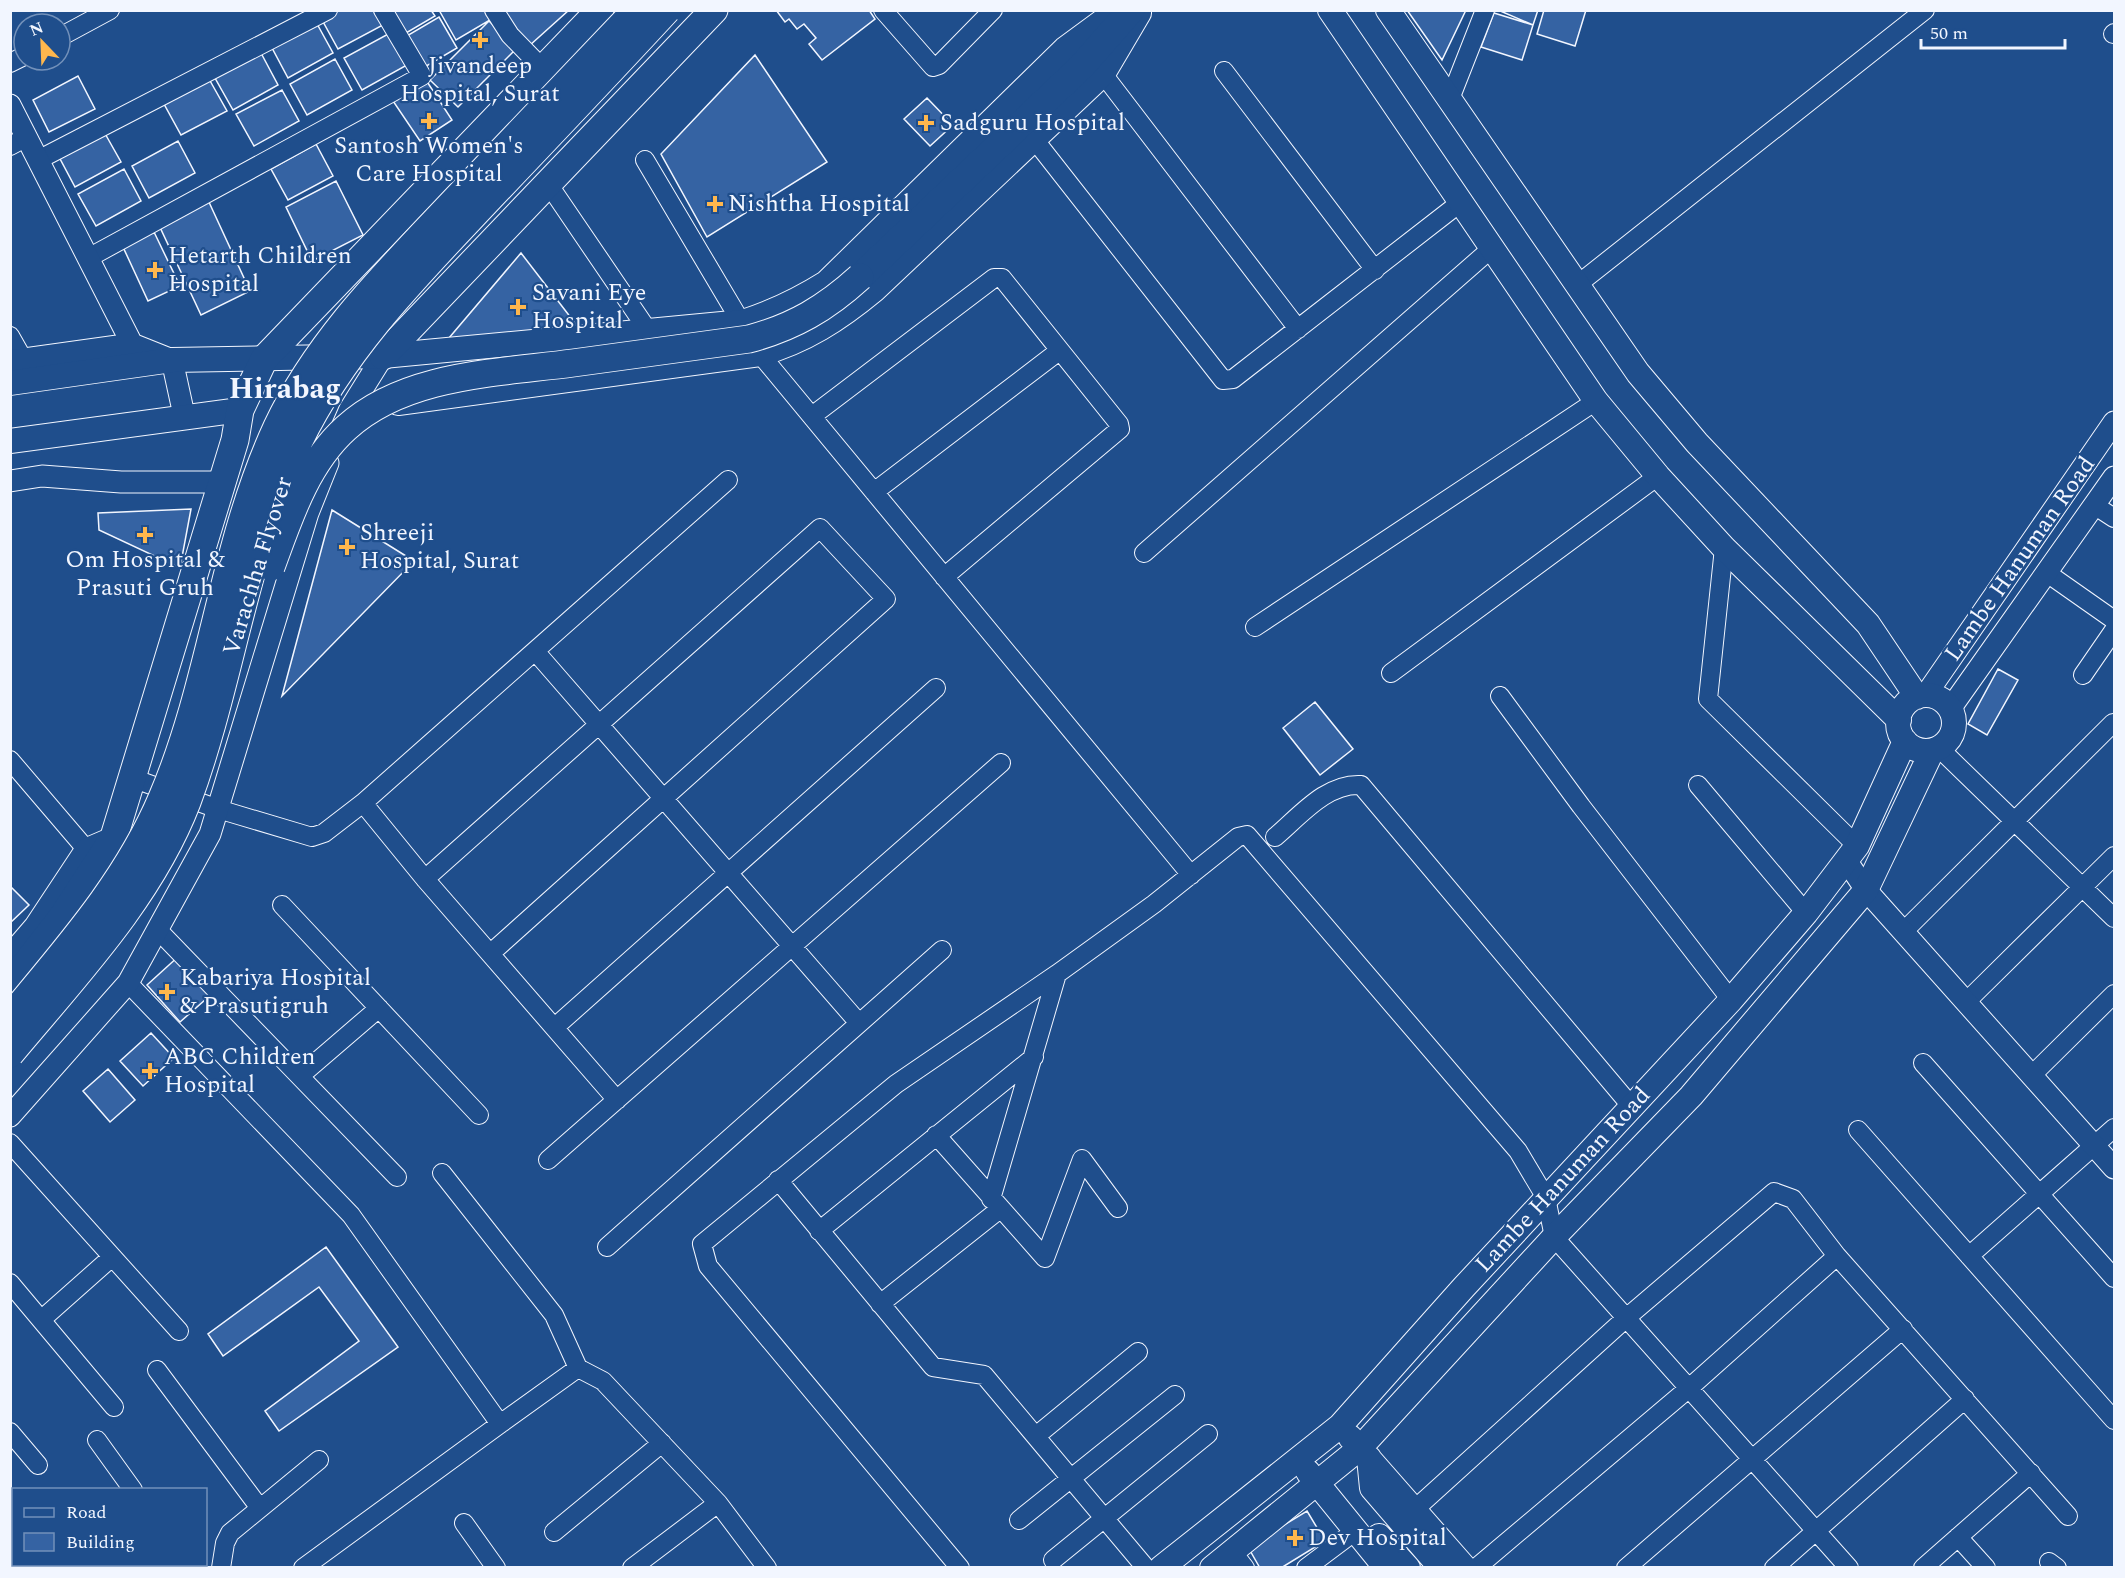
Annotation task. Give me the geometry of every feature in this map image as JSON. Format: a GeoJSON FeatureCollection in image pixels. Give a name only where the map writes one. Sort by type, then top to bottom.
{"type":"FeatureCollection","features":[{"type":"Feature","properties":{"kind":"main road"},"geometry":{"type":"LineString","coordinates":[[15,969],[62,917],[114,837],[235,440],[240,410],[264,359],[600,10]]}},
{"type":"Feature","properties":{"kind":"main road","name":"Varachha Flyover"},"geometry":{"type":"LineString","coordinates":[[10,1017],[75,939],[124,872],[162,798],[186,729],[250,492],[277,427],[304,377],[348,317],[400,258],[636,10]]}},
{"type":"Feature","properties":{"kind":"main road","name":"Varachha Flyover"},"geometry":{"type":"LineString","coordinates":[[10,1054],[92,956],[147,883],[186,805],[212,728],[274,497],[300,439],[328,387],[366,333],[420,272],[667,10]]}},
{"type":"Feature","properties":{"kind":"main road"},"geometry":{"type":"LineString","coordinates":[[383,357],[714,10]]}},
{"type":"Feature","properties":{"kind":"main road"},"geometry":{"type":"LineString","coordinates":[[10,383],[172,360],[383,357],[743,322],[797,301],[825,283],[1065,49],[1118,10]]}},
{"type":"Feature","properties":{"kind":"main road"},"geometry":{"type":"LineString","coordinates":[[212,728],[282,537],[310,474],[327,448],[346,428],[370,410],[393,397],[460,378],[749,339],[777,332],[806,319],[834,300],[860,277],[1082,66],[1131,10]]}},
{"type":"Feature","properties":{"kind":"main road"},"geometry":{"type":"LineString","coordinates":[[350,409],[760,354],[786,347],[842,316],[874,290],[1103,74],[1140,10]]}},
{"type":"Feature","properties":{"kind":"main road"},"geometry":{"type":"LineString","coordinates":[[1330,10],[1596,401],[1658,476],[1724,548],[1902,731],[1917,750],[1936,749],[1953,731],[1950,709],[1940,699],[1921,696],[1904,706],[1902,731]]}},
{"type":"Feature","properties":{"kind":"main road"},"geometry":{"type":"LineString","coordinates":[[1388,10],[1638,373],[1696,443],[1868,624],[1921,696]]}},
{"type":"Feature","properties":{"kind":"main road"},"geometry":{"type":"LineString","coordinates":[[10,441],[184,415],[240,410]]}},
{"type":"Feature","properties":{"kind":"main road","name":"Lambe Hanuman Road"},"geometry":{"type":"LineString","coordinates":[[1161,1568],[1340,1426],[1546,1198],[1731,1000],[1806,913],[1852,853],[1902,731]]}},
{"type":"Feature","properties":{"kind":"main road","name":"Lambe Hanuman Road"},"geometry":{"type":"LineString","coordinates":[[1212,1568],[1239,1559],[1317,1484],[1364,1453],[1554,1237],[1691,1096],[1866,890],[1936,749]]}},
{"type":"Feature","properties":{"kind":"main road"},"geometry":{"type":"LineString","coordinates":[[1340,1426],[1465,1568]]}},
{"type":"Feature","properties":{"kind":"main road"},"geometry":{"type":"LineString","coordinates":[[1364,1453],[1372,1488],[1441,1568]]}},
{"type":"Feature","properties":{"kind":"main road"},"geometry":{"type":"LineString","coordinates":[[1299,1460],[1354,1532],[1386,1568]]}},
{"type":"Feature","properties":{"kind":"main road"},"geometry":{"type":"LineString","coordinates":[[1332,1503],[1353,1508],[1408,1568]]}},
{"type":"Feature","properties":{"kind":"street"},"geometry":{"type":"LineString","coordinates":[[72,31],[110,10]]}},
{"type":"Feature","properties":{"kind":"street"},"geometry":{"type":"LineString","coordinates":[[38,160],[328,10]]}},
{"type":"Feature","properties":{"kind":"street"},"geometry":{"type":"LineString","coordinates":[[90,258],[422,76],[383,10]]}},
{"type":"Feature","properties":{"kind":"street"},"geometry":{"type":"LineString","coordinates":[[494,10],[510,34],[544,70]]}},
{"type":"Feature","properties":{"kind":"street"},"geometry":{"type":"LineString","coordinates":[[883,10],[933,67],[939,65],[993,10]]}},
{"type":"Feature","properties":{"kind":"street"},"geometry":{"type":"LineString","coordinates":[[1450,99],[1485,10]]}},
{"type":"Feature","properties":{"kind":"street"},"geometry":{"type":"LineString","coordinates":[[1577,285],[1925,10]]}},
{"type":"Feature","properties":{"kind":"street"},"geometry":{"type":"LineString","coordinates":[[1224,71],[1375,270]]}},
{"type":"Feature","properties":{"kind":"street"},"geometry":{"type":"LineString","coordinates":[[1103,74],[1298,329]]}},
{"type":"Feature","properties":{"kind":"street"},"geometry":{"type":"LineString","coordinates":[[10,105],[19,141],[38,160],[132,344]]}},
{"type":"Feature","properties":{"kind":"street"},"geometry":{"type":"LineString","coordinates":[[1034,139],[1223,380],[1233,379],[1461,202]]}},
{"type":"Feature","properties":{"kind":"street"},"geometry":{"type":"LineString","coordinates":[[645,160],[760,354],[1191,875]]}},
{"type":"Feature","properties":{"kind":"street"},"geometry":{"type":"LineString","coordinates":[[549,185],[649,332]]}},
{"type":"Feature","properties":{"kind":"street"},"geometry":{"type":"LineString","coordinates":[[1144,553],[1492,248]]}},
{"type":"Feature","properties":{"kind":"street"},"geometry":{"type":"LineString","coordinates":[[812,416],[996,277],[1002,278],[1119,424],[1120,429],[944,577]]}},
{"type":"Feature","properties":{"kind":"street"},"geometry":{"type":"LineString","coordinates":[[10,336],[16,360],[132,344],[172,360],[184,415]]}},
{"type":"Feature","properties":{"kind":"street"},"geometry":{"type":"LineString","coordinates":[[874,492],[1059,351]]}},
{"type":"Feature","properties":{"kind":"street"},"geometry":{"type":"LineString","coordinates":[[10,1116],[128,983],[210,834],[308,513],[350,409],[383,357]]}},
{"type":"Feature","properties":{"kind":"street"},"geometry":{"type":"LineString","coordinates":[[1255,627],[1596,401]]}},
{"type":"Feature","properties":{"kind":"street","name":"Lambe Hanuman Road"},"geometry":{"type":"LineString","coordinates":[[1921,696],[2115,422]]}},
{"type":"Feature","properties":{"kind":"street"},"geometry":{"type":"LineString","coordinates":[[10,481],[42,476],[121,482],[221,482]]}},
{"type":"Feature","properties":{"kind":"street"},"geometry":{"type":"LineString","coordinates":[[1391,673],[1658,476]]}},
{"type":"Feature","properties":{"kind":"street","name":"Lambe Hanuman Road"},"geometry":{"type":"LineString","coordinates":[[1950,709],[2115,477]]}},
{"type":"Feature","properties":{"kind":"street"},"geometry":{"type":"LineString","coordinates":[[132,778],[218,809],[312,837],[324,833],[363,804],[728,480]]}},
{"type":"Feature","properties":{"kind":"street"},"geometry":{"type":"LineString","coordinates":[[2094,505],[2115,518]]}},
{"type":"Feature","properties":{"kind":"street"},"geometry":{"type":"LineString","coordinates":[[425,879],[820,528],[839,552],[886,599],[491,953]]}},
{"type":"Feature","properties":{"kind":"street"},"geometry":{"type":"LineString","coordinates":[[1724,548],[1708,699],[1852,853],[1866,890],[2115,1168]]}},
{"type":"Feature","properties":{"kind":"street"},"geometry":{"type":"LineString","coordinates":[[2047,573],[2115,620]]}},
{"type":"Feature","properties":{"kind":"street"},"geometry":{"type":"LineString","coordinates":[[2083,675],[2115,630]]}},
{"type":"Feature","properties":{"kind":"street"},"geometry":{"type":"LineString","coordinates":[[535,651],[858,1022]]}},
{"type":"Feature","properties":{"kind":"street"},"geometry":{"type":"LineString","coordinates":[[555,1027],[936,688]]}},
{"type":"Feature","properties":{"kind":"street"},"geometry":{"type":"LineString","coordinates":[[1500,696],[1581,807],[1731,1000]]}},
{"type":"Feature","properties":{"kind":"street"},"geometry":{"type":"LineString","coordinates":[[1903,932],[2113,723]]}},
{"type":"Feature","properties":{"kind":"street"},"geometry":{"type":"LineString","coordinates":[[1936,749],[2115,918]]}},
{"type":"Feature","properties":{"kind":"street"},"geometry":{"type":"LineString","coordinates":[[10,760],[87,849]]}},
{"type":"Feature","properties":{"kind":"street"},"geometry":{"type":"LineString","coordinates":[[548,1160],[1001,763]]}},
{"type":"Feature","properties":{"kind":"street"},"geometry":{"type":"LineString","coordinates":[[1275,837],[1328,792],[1349,784],[1361,785],[1632,1107]]}},
{"type":"Feature","properties":{"kind":"street"},"geometry":{"type":"LineString","coordinates":[[1698,785],[1806,913]]}},
{"type":"Feature","properties":{"kind":"street"},"geometry":{"type":"LineString","coordinates":[[363,804],[617,1100]]}},
{"type":"Feature","properties":{"kind":"street"},"geometry":{"type":"LineString","coordinates":[[960,1568],[706,1262],[702,1244],[896,1084],[1057,974],[1191,875],[1238,837],[1247,835],[1518,1151],[1546,1198],[1554,1237],[1849,1568]]}},
{"type":"Feature","properties":{"kind":"street"},"geometry":{"type":"LineString","coordinates":[[15,969],[36,926],[87,849],[114,837]]}},
{"type":"Feature","properties":{"kind":"street"},"geometry":{"type":"LineString","coordinates":[[1966,1002],[2115,856]]}},
{"type":"Feature","properties":{"kind":"street"},"geometry":{"type":"LineString","coordinates":[[282,905],[479,1115]]}},
{"type":"Feature","properties":{"kind":"street"},"geometry":{"type":"LineString","coordinates":[[157,929],[397,1177]]}},
{"type":"Feature","properties":{"kind":"street"},"geometry":{"type":"LineString","coordinates":[[607,1247],[858,1022],[942,950]]}},
{"type":"Feature","properties":{"kind":"street"},"geometry":{"type":"LineString","coordinates":[[880,1304],[995,1204],[1057,974]]}},
{"type":"Feature","properties":{"kind":"street"},"geometry":{"type":"LineString","coordinates":[[128,983],[351,1215],[500,1424]]}},
{"type":"Feature","properties":{"kind":"street"},"geometry":{"type":"LineString","coordinates":[[2031,1076],[2115,994]]}},
{"type":"Feature","properties":{"kind":"street"},"geometry":{"type":"LineString","coordinates":[[300,1076],[379,1008]]}},
{"type":"Feature","properties":{"kind":"street"},"geometry":{"type":"LineString","coordinates":[[819,1231],[1034,1057]]}},
{"type":"Feature","properties":{"kind":"street"},"geometry":{"type":"LineString","coordinates":[[1923,1063],[2115,1278]]}},
{"type":"Feature","properties":{"kind":"street"},"geometry":{"type":"LineString","coordinates":[[1969,1256],[2095,1148],[2115,1128]]}},
{"type":"Feature","properties":{"kind":"street"},"geometry":{"type":"LineString","coordinates":[[1858,1130],[2115,1420]]}},
{"type":"Feature","properties":{"kind":"street"},"geometry":{"type":"LineString","coordinates":[[936,1135],[1045,1258],[1082,1159],[1118,1208]]}},
{"type":"Feature","properties":{"kind":"street"},"geometry":{"type":"LineString","coordinates":[[10,1143],[179,1331]]}},
{"type":"Feature","properties":{"kind":"street"},"geometry":{"type":"LineString","coordinates":[[442,1173],[554,1315],[578,1368],[603,1381],[718,1503],[759,1565]]}},
{"type":"Feature","properties":{"kind":"street"},"geometry":{"type":"LineString","coordinates":[[778,1180],[933,1367],[984,1375],[1073,1478],[1146,1568]]}},
{"type":"Feature","properties":{"kind":"street"},"geometry":{"type":"LineString","coordinates":[[1414,1510],[1625,1319],[1774,1192],[1793,1199],[1837,1256],[2068,1516]]}},
{"type":"Feature","properties":{"kind":"street"},"geometry":{"type":"LineString","coordinates":[[1476,1568],[1688,1389],[1837,1256]]}},
{"type":"Feature","properties":{"kind":"street"},"geometry":{"type":"LineString","coordinates":[[41,1320],[112,1257]]}},
{"type":"Feature","properties":{"kind":"street"},"geometry":{"type":"LineString","coordinates":[[10,1283],[114,1407]]}},
{"type":"Feature","properties":{"kind":"street"},"geometry":{"type":"LineString","coordinates":[[1626,1568],[1753,1461],[1903,1329]]}},
{"type":"Feature","properties":{"kind":"street"},"geometry":{"type":"LineString","coordinates":[[1036,1436],[1138,1352]]}},
{"type":"Feature","properties":{"kind":"street"},"geometry":{"type":"LineString","coordinates":[[303,1568],[578,1368]]}},
{"type":"Feature","properties":{"kind":"street"},"geometry":{"type":"LineString","coordinates":[[158,1370],[259,1507]]}},
{"type":"Feature","properties":{"kind":"street"},"geometry":{"type":"LineString","coordinates":[[1018,1520],[1175,1395]]}},
{"type":"Feature","properties":{"kind":"street"},"geometry":{"type":"LineString","coordinates":[[1774,1568],[1965,1399]]}},
{"type":"Feature","properties":{"kind":"street"},"geometry":{"type":"LineString","coordinates":[[10,1432],[38,1465]]}},
{"type":"Feature","properties":{"kind":"street"},"geometry":{"type":"LineString","coordinates":[[1053,1560],[1104,1516],[1208,1434]]}},
{"type":"Feature","properties":{"kind":"street"},"geometry":{"type":"LineString","coordinates":[[97,1440],[133,1488]]}},
{"type":"Feature","properties":{"kind":"street"},"geometry":{"type":"LineString","coordinates":[[554,1532],[662,1443]]}},
{"type":"Feature","properties":{"kind":"street"},"geometry":{"type":"LineString","coordinates":[[221,1568],[226,1538],[259,1507],[319,1460]]}},
{"type":"Feature","properties":{"kind":"street"},"geometry":{"type":"LineString","coordinates":[[1923,1568],[2031,1473]]}},
{"type":"Feature","properties":{"kind":"street"},"geometry":{"type":"LineString","coordinates":[[632,1568],[718,1503]]}},
{"type":"Feature","properties":{"kind":"street"},"geometry":{"type":"LineString","coordinates":[[464,1523],[496,1568]]}},
{"type":"Feature","properties":{"kind":"street"},"geometry":{"type":"LineString","coordinates":[[1306,1568],[1354,1532]]}},
{"type":"Feature","properties":{"kind":"street"},"geometry":{"type":"LineString","coordinates":[[1958,1537],[1986,1568]]}},
{"type":"Feature","properties":{"kind":"building"},"geometry":{"type":"Polygon","coordinates":[[[334,10],[376,10],[383,25],[338,49],[321,18],[334,10]]]}},
{"type":"Feature","properties":{"kind":"building"},"geometry":{"type":"Polygon","coordinates":[[[385,10],[431,10],[435,16],[401,36],[385,10]]]}},
{"type":"Feature","properties":{"kind":"building"},"geometry":{"type":"Polygon","coordinates":[[[439,10],[485,10],[490,20],[456,40],[439,10]]]}},
{"type":"Feature","properties":{"kind":"building"},"geometry":{"type":"Polygon","coordinates":[[[505,10],[569,10],[529,46],[500,15],[505,10]]]}},
{"type":"Feature","properties":{"kind":"building"},"geometry":{"type":"Polygon","coordinates":[[[776,10],[869,10],[875,19],[822,60],[809,44],[816,38],[804,24],[797,29],[789,19],[785,22],[776,10]]]}},
{"type":"Feature","properties":{"kind":"building"},"geometry":{"type":"Polygon","coordinates":[[[1407,10],[1466,10],[1442,60],[1407,10]]]}},
{"type":"Feature","properties":{"kind":"building"},"geometry":{"type":"Polygon","coordinates":[[[1498,10],[1538,10],[1533,25],[1498,10]]]}},
{"type":"Feature","properties":{"kind":"building"},"geometry":{"type":"Polygon","coordinates":[[[1544,10],[1586,10],[1575,46],[1537,34],[1544,10]]]}},
{"type":"Feature","properties":{"kind":"building"},"geometry":{"type":"Polygon","coordinates":[[[1494,13],[1533,25],[1522,60],[1481,47],[1494,13]]]}},
{"type":"Feature","properties":{"kind":"building"},"geometry":{"type":"Polygon","coordinates":[[[439,17],[457,48],[423,68],[405,37],[439,17]]]}},
{"type":"Feature","properties":{"kind":"building"},"geometry":{"type":"Polygon","coordinates":[[[489,21],[517,48],[458,107],[430,80],[489,21]]]}},
{"type":"Feature","properties":{"kind":"building"},"geometry":{"type":"Polygon","coordinates":[[[316,22],[333,53],[288,78],[271,46],[316,22]]]}},
{"type":"Feature","properties":{"kind":"building"},"geometry":{"type":"Polygon","coordinates":[[[390,33],[407,65],[362,90],[344,58],[390,33]]]}},
{"type":"Feature","properties":{"kind":"building"},"geometry":{"type":"Polygon","coordinates":[[[261,53],[278,85],[233,110],[215,78],[261,53]]]}},
{"type":"Feature","properties":{"kind":"building"},"geometry":{"type":"Polygon","coordinates":[[[755,55],[827,162],[707,237],[661,154],[755,55]]]}},
{"type":"Feature","properties":{"kind":"building"},"geometry":{"type":"Polygon","coordinates":[[[335,59],[352,90],[307,115],[290,84],[335,59]]]}},
{"type":"Feature","properties":{"kind":"building"},"geometry":{"type":"Polygon","coordinates":[[[78,76],[95,109],[49,132],[33,100],[78,76]]]}},
{"type":"Feature","properties":{"kind":"building"},"geometry":{"type":"Polygon","coordinates":[[[424,77],[452,120],[420,141],[391,98],[424,77]]]}},
{"type":"Feature","properties":{"kind":"building"},"geometry":{"type":"Polygon","coordinates":[[[209,79],[227,111],[181,135],[164,104],[209,79]]]}},
{"type":"Feature","properties":{"kind":"building"},"geometry":{"type":"Polygon","coordinates":[[[282,90],[299,121],[254,146],[236,114],[282,90]]]}},
{"type":"Feature","properties":{"kind":"building"},"geometry":{"type":"Polygon","coordinates":[[[927,98],[953,125],[930,146],[904,119],[927,98]]]}},
{"type":"Feature","properties":{"kind":"building"},"geometry":{"type":"Polygon","coordinates":[[[103,130],[121,162],[75,187],[58,155],[103,130]]]}},
{"type":"Feature","properties":{"kind":"building"},"geometry":{"type":"Polygon","coordinates":[[[178,141],[195,173],[149,198],[132,166],[178,141]]]}},
{"type":"Feature","properties":{"kind":"building"},"geometry":{"type":"Polygon","coordinates":[[[316,144],[333,176],[288,200],[271,169],[316,144]]]}},
{"type":"Feature","properties":{"kind":"building"},"geometry":{"type":"Polygon","coordinates":[[[124,169],[141,201],[96,226],[78,194],[124,169]]]}},
{"type":"Feature","properties":{"kind":"building"},"geometry":{"type":"Polygon","coordinates":[[[336,181],[363,235],[312,261],[286,207],[336,181]]]}},
{"type":"Feature","properties":{"kind":"building"},"geometry":{"type":"Polygon","coordinates":[[[208,200],[250,291],[201,315],[158,223],[208,200]]]}},
{"type":"Feature","properties":{"kind":"building"},"geometry":{"type":"Polygon","coordinates":[[[154,232],[180,286],[148,301],[123,247],[154,232]]]}},
{"type":"Feature","properties":{"kind":"building"},"geometry":{"type":"Polygon","coordinates":[[[521,253],[578,327],[443,345],[521,253]]]}},
{"type":"Feature","properties":{"kind":"building"},"geometry":{"type":"Polygon","coordinates":[[[191,509],[180,568],[99,530],[98,513],[191,509]]]}},
{"type":"Feature","properties":{"kind":"building"},"geometry":{"type":"Polygon","coordinates":[[[332,510],[414,561],[282,696],[332,510]]]}},
{"type":"Feature","properties":{"kind":"building"},"geometry":{"type":"Polygon","coordinates":[[[1998,669],[2018,680],[1987,735],[1968,724],[1998,669]]]}},
{"type":"Feature","properties":{"kind":"building"},"geometry":{"type":"Polygon","coordinates":[[[1315,702],[1353,749],[1320,775],[1283,728],[1315,702]]]}},
{"type":"Feature","properties":{"kind":"building"},"geometry":{"type":"Polygon","coordinates":[[[10,886],[29,905],[10,923],[10,886]]]}},
{"type":"Feature","properties":{"kind":"building"},"geometry":{"type":"Polygon","coordinates":[[[180,955],[214,992],[180,1022],[147,985],[180,955]]]}},
{"type":"Feature","properties":{"kind":"building"},"geometry":{"type":"Polygon","coordinates":[[[151,1033],[174,1058],[143,1086],[120,1061],[151,1033]]]}},
{"type":"Feature","properties":{"kind":"building"},"geometry":{"type":"Polygon","coordinates":[[[108,1069],[135,1100],[110,1122],[83,1091],[108,1069]]]}},
{"type":"Feature","properties":{"kind":"building"},"geometry":{"type":"Polygon","coordinates":[[[326,1247],[398,1347],[279,1431],[265,1411],[359,1341],[319,1287],[223,1356],[208,1334],[326,1247]]]}},
{"type":"Feature","properties":{"kind":"building"},"geometry":{"type":"Polygon","coordinates":[[[1307,1511],[1325,1541],[1281,1568],[1260,1568],[1248,1547],[1307,1511]]]}},
{"type":"Feature","properties":{"kind":"place","name":"Jivandeep Hospital, Surat"},"geometry":{"type":"Point","coordinates":[480,40]}},
{"type":"Feature","properties":{"kind":"place","name":"Santosh Women's Care Hospital"},"geometry":{"type":"Point","coordinates":[429,121]}},
{"type":"Feature","properties":{"kind":"place","name":"Sadguru Hospital"},"geometry":{"type":"Point","coordinates":[926,123]}},
{"type":"Feature","properties":{"kind":"place","name":"Nishtha Hospital"},"geometry":{"type":"Point","coordinates":[715,204]}},
{"type":"Feature","properties":{"kind":"place","name":"Hetarth Children Hospital"},"geometry":{"type":"Point","coordinates":[155,270]}},
{"type":"Feature","properties":{"kind":"place","name":"Savani Eye Hospital"},"geometry":{"type":"Point","coordinates":[518,307]}},
{"type":"Feature","properties":{"kind":"place","name":"Om Hospital & Prasuti Gruh"},"geometry":{"type":"Point","coordinates":[145,535]}},
{"type":"Feature","properties":{"kind":"place","name":"Shreeji Hospital, Surat"},"geometry":{"type":"Point","coordinates":[347,547]}},
{"type":"Feature","properties":{"kind":"place","name":"Kabariya Hospital & Prasutigruh"},"geometry":{"type":"Point","coordinates":[167,992]}},
{"type":"Feature","properties":{"kind":"place","name":"ABC Children Hospital"},"geometry":{"type":"Point","coordinates":[150,1071]}},
{"type":"Feature","properties":{"kind":"place","name":"Dev Hospital"},"geometry":{"type":"Point","coordinates":[1295,1538]}},
{"type":"Feature","properties":{"kind":"district","name":"Hirabag"},"geometry":{"type":"Point","coordinates":[285,389]}}]}
